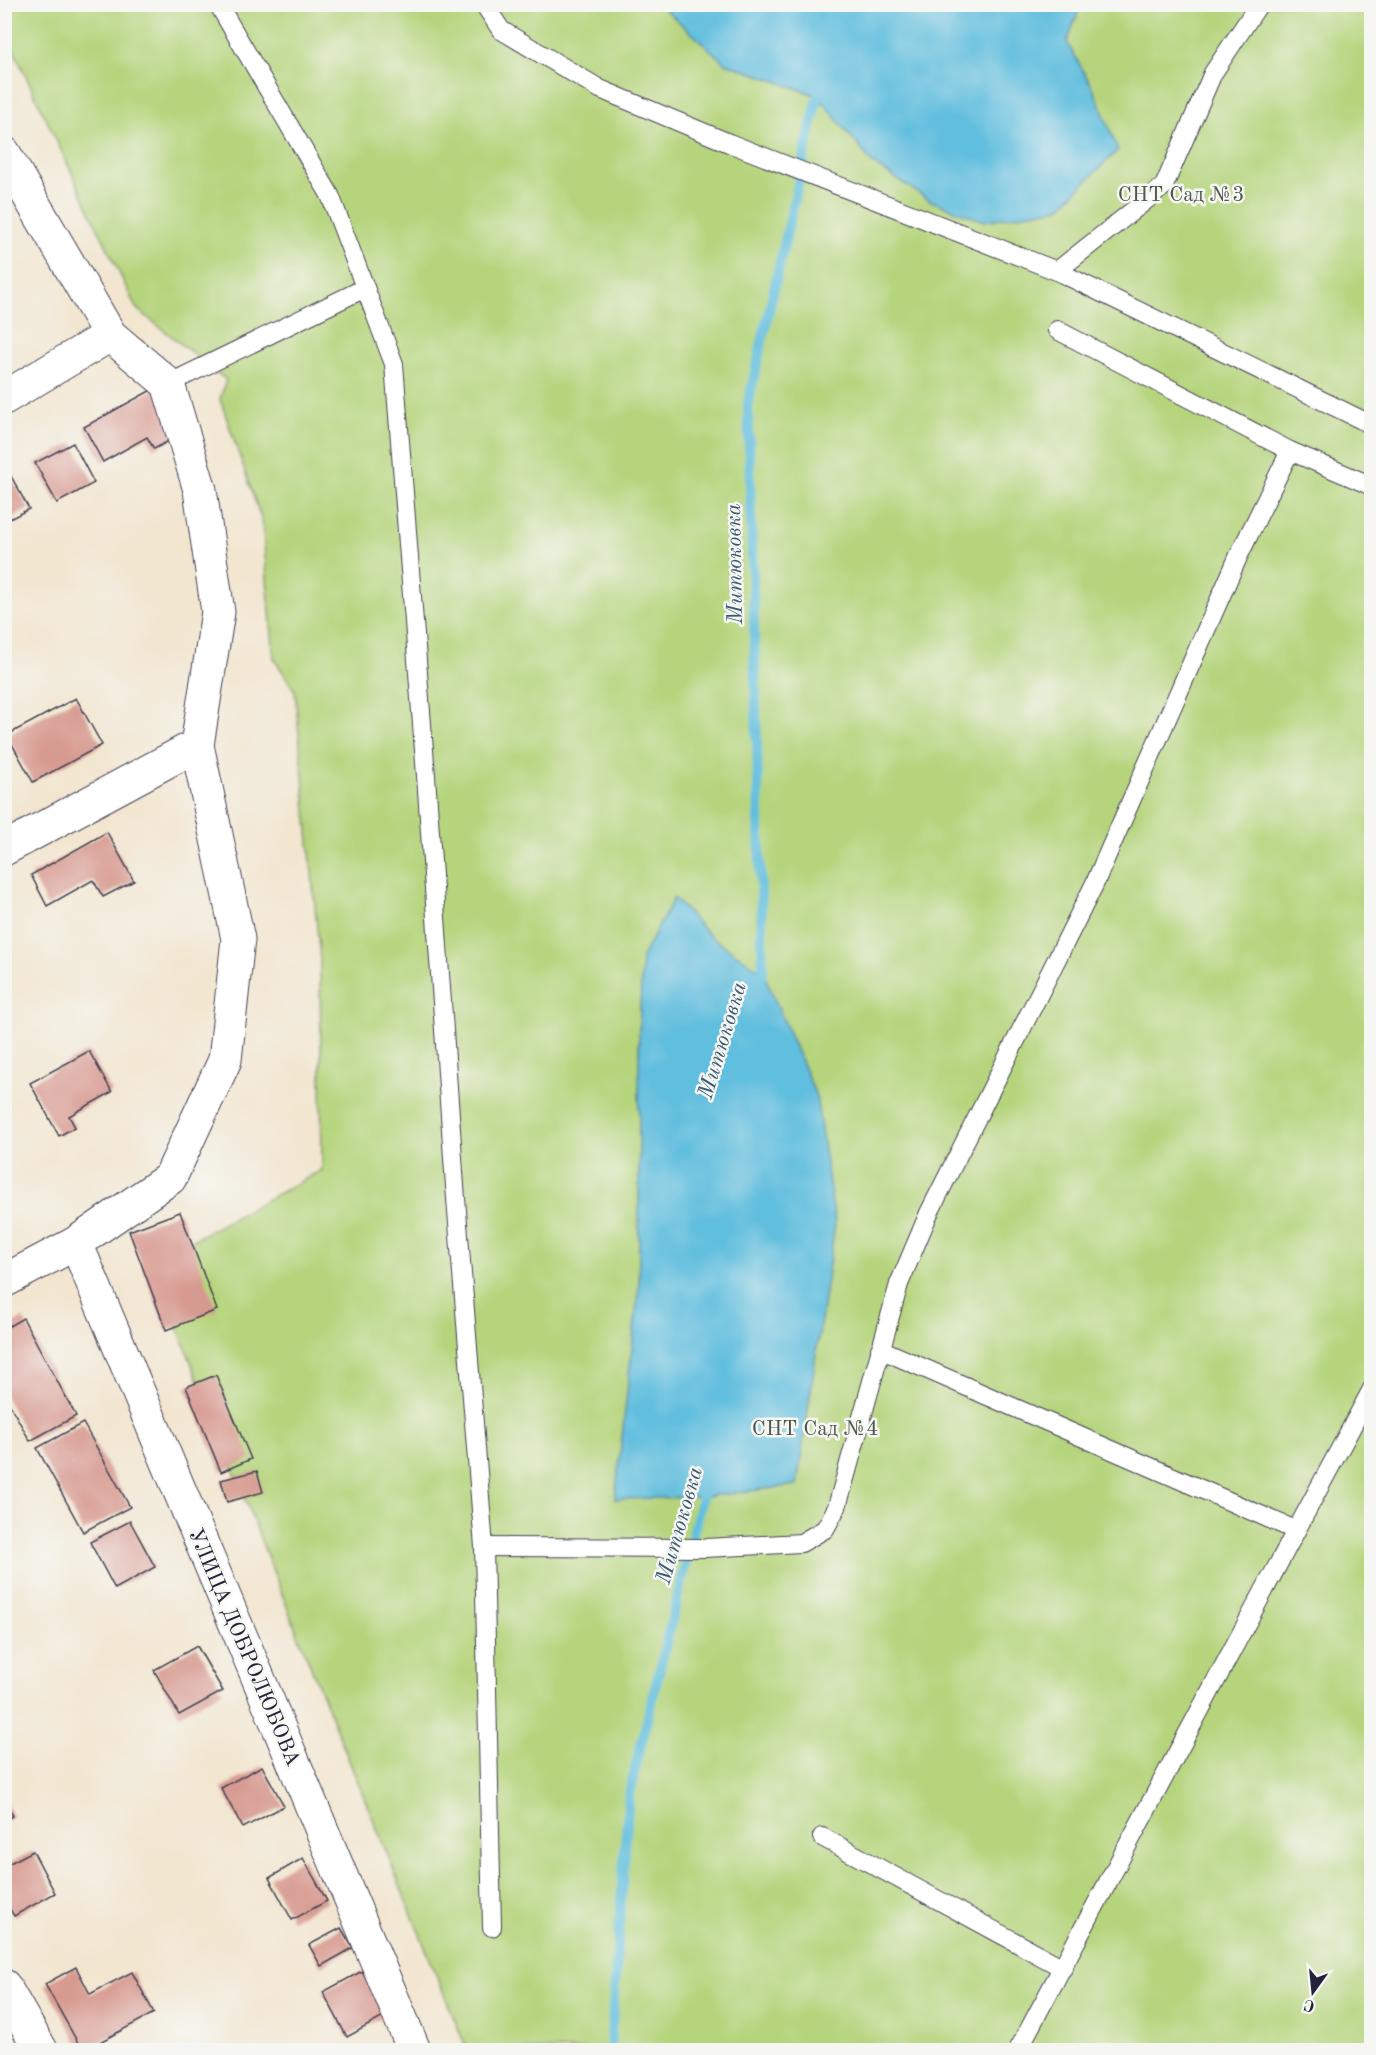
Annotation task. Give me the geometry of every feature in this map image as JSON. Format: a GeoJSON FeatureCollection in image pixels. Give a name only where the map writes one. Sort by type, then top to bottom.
{"type":"FeatureCollection","features":[{"type":"Feature","properties":{"kind":"street"},"geometry":{"type":"LineString","coordinates":[[4,153],[111,335],[168,384],[200,490],[218,612],[197,745],[238,939],[225,1060],[170,1178],[76,1243],[4,1281]]}},
{"type":"Feature","properties":{"kind":"street"},"geometry":{"type":"LineString","coordinates":[[4,398],[111,335]]}},
{"type":"Feature","properties":{"kind":"street"},"geometry":{"type":"LineString","coordinates":[[4,849],[197,745]]}},
{"type":"Feature","properties":{"kind":"street","name":"УЛИЦА ДОБРОЛЮБОВА"},"geometry":{"type":"LineString","coordinates":[[76,1243],[414,2050]]}},
{"type":"Feature","properties":{"kind":"street"},"geometry":{"type":"LineString","coordinates":[[4,1986],[41,2050]]}},
{"type":"Feature","properties":{"kind":"lane"},"geometry":{"type":"LineString","coordinates":[[218,4],[330,195],[394,364],[484,1547],[492,1927]]}},
{"type":"Feature","properties":{"kind":"lane"},"geometry":{"type":"LineString","coordinates":[[484,4],[501,30],[600,89],[1057,272],[1371,425]]}},
{"type":"Feature","properties":{"kind":"lane"},"geometry":{"type":"LineString","coordinates":[[1057,272],[1164,186],[1213,73],[1259,4]]}},
{"type":"Feature","properties":{"kind":"lane"},"geometry":{"type":"LineString","coordinates":[[168,384],[365,288]]}},
{"type":"Feature","properties":{"kind":"lane"},"geometry":{"type":"LineString","coordinates":[[1057,330],[1290,451],[1371,486]]}},
{"type":"Feature","properties":{"kind":"lane"},"geometry":{"type":"LineString","coordinates":[[484,1547],[705,1548],[801,1543],[825,1529],[837,1507],[899,1284],[928,1213],[1094,885],[1239,555],[1290,451]]}},
{"type":"Feature","properties":{"kind":"lane"},"geometry":{"type":"LineString","coordinates":[[880,1349],[1295,1530]]}},
{"type":"Feature","properties":{"kind":"lane"},"geometry":{"type":"LineString","coordinates":[[1018,2050],[1371,1389]]}},
{"type":"Feature","properties":{"kind":"lane"},"geometry":{"type":"LineString","coordinates":[[822,1837],[1063,1968]]}},
{"type":"Feature","properties":{"kind":"green space","name":"СНТ Сад №4"},"geometry":{"type":"Polygon","coordinates":[[[5,4],[1371,5],[1371,2050],[467,2050],[304,1650],[152,1262],[322,1170],[320,960],[295,691],[274,658],[262,521],[220,399],[226,380],[136,308],[5,32],[5,4]]]}},
{"type":"Feature","properties":{"kind":"water"},"geometry":{"type":"Polygon","coordinates":[[[660,5],[1081,5],[1067,42],[1094,90],[1118,150],[1059,208],[984,221],[931,201],[873,164],[818,96],[725,63],[660,5]]]}},
{"type":"Feature","properties":{"kind":"water"},"geometry":{"type":"Polygon","coordinates":[[[674,898],[710,936],[763,972],[816,1096],[835,1223],[797,1485],[702,1497],[615,1499],[639,1286],[639,1037],[642,957],[674,898]]]}},
{"type":"Feature","properties":{"kind":"building"},"geometry":{"type":"Polygon","coordinates":[[[155,388],[180,435],[154,449],[147,437],[103,462],[84,427],[155,388]]]}},
{"type":"Feature","properties":{"kind":"building"},"geometry":{"type":"Polygon","coordinates":[[[73,443],[94,483],[57,503],[35,463],[73,443]]]}},
{"type":"Feature","properties":{"kind":"building"},"geometry":{"type":"Polygon","coordinates":[[[6,467],[29,509],[4,522],[4,468],[6,467]]]}},
{"type":"Feature","properties":{"kind":"building"},"geometry":{"type":"Polygon","coordinates":[[[76,698],[102,745],[33,782],[7,735],[76,698]]]}},
{"type":"Feature","properties":{"kind":"building"},"geometry":{"type":"Polygon","coordinates":[[[107,832],[134,881],[103,897],[93,880],[47,906],[31,875],[107,832]]]}},
{"type":"Feature","properties":{"kind":"building"},"geometry":{"type":"Polygon","coordinates":[[[89,1051],[112,1092],[69,1116],[75,1127],[59,1136],[30,1083],[89,1051]]]}},
{"type":"Feature","properties":{"kind":"building"},"geometry":{"type":"Polygon","coordinates":[[[180,1212],[217,1310],[166,1330],[129,1231],[180,1212]]]}},
{"type":"Feature","properties":{"kind":"building"},"geometry":{"type":"Polygon","coordinates":[[[23,1318],[76,1416],[30,1441],[4,1394],[4,1329],[23,1318]]]}},
{"type":"Feature","properties":{"kind":"building"},"geometry":{"type":"Polygon","coordinates":[[[216,1375],[251,1459],[221,1472],[186,1387],[216,1375]]]}},
{"type":"Feature","properties":{"kind":"building"},"geometry":{"type":"Polygon","coordinates":[[[83,1423],[130,1507],[83,1532],[37,1448],[83,1423]]]}},
{"type":"Feature","properties":{"kind":"building"},"geometry":{"type":"Polygon","coordinates":[[[257,1471],[263,1492],[227,1502],[221,1480],[257,1471]]]}},
{"type":"Feature","properties":{"kind":"building"},"geometry":{"type":"Polygon","coordinates":[[[130,1521],[155,1567],[115,1589],[90,1542],[130,1521]]]}},
{"type":"Feature","properties":{"kind":"building"},"geometry":{"type":"Polygon","coordinates":[[[197,1646],[223,1691],[179,1715],[154,1670],[197,1646]]]}},
{"type":"Feature","properties":{"kind":"building"},"geometry":{"type":"Polygon","coordinates":[[[262,1766],[284,1806],[243,1828],[221,1788],[262,1766]]]}},
{"type":"Feature","properties":{"kind":"building"},"geometry":{"type":"Polygon","coordinates":[[[4,1800],[13,1816],[4,1821],[4,1800]]]}},
{"type":"Feature","properties":{"kind":"building"},"geometry":{"type":"Polygon","coordinates":[[[33,1851],[55,1893],[14,1916],[4,1899],[4,1866],[33,1851]]]}},
{"type":"Feature","properties":{"kind":"building"},"geometry":{"type":"Polygon","coordinates":[[[303,1858],[327,1901],[292,1920],[269,1878],[303,1858]]]}},
{"type":"Feature","properties":{"kind":"building"},"geometry":{"type":"Polygon","coordinates":[[[341,1928],[353,1948],[321,1966],[309,1945],[341,1928]]]}},
{"type":"Feature","properties":{"kind":"building"},"geometry":{"type":"Polygon","coordinates":[[[76,1967],[90,1994],[132,1972],[154,2013],[82,2050],[45,1984],[76,1967]]]}},
{"type":"Feature","properties":{"kind":"building"},"geometry":{"type":"Polygon","coordinates":[[[362,1971],[387,2015],[347,2037],[323,1992],[362,1971]]]}},
{"type":"Feature","properties":{"kind":"waterway","name":"Митюковка"},"geometry":{"type":"LineString","coordinates":[[758,984],[763,972],[748,403],[818,96]]}},
{"type":"Feature","properties":{"kind":"waterway","name":"Митюковка"},"geometry":{"type":"LineString","coordinates":[[610,2050],[629,1794],[702,1497],[707,1485]]}},
{"type":"Feature","properties":{"kind":"park label","name":"СНТ Сад №3"},"geometry":{"type":"Point","coordinates":[1181,194]}}]}
